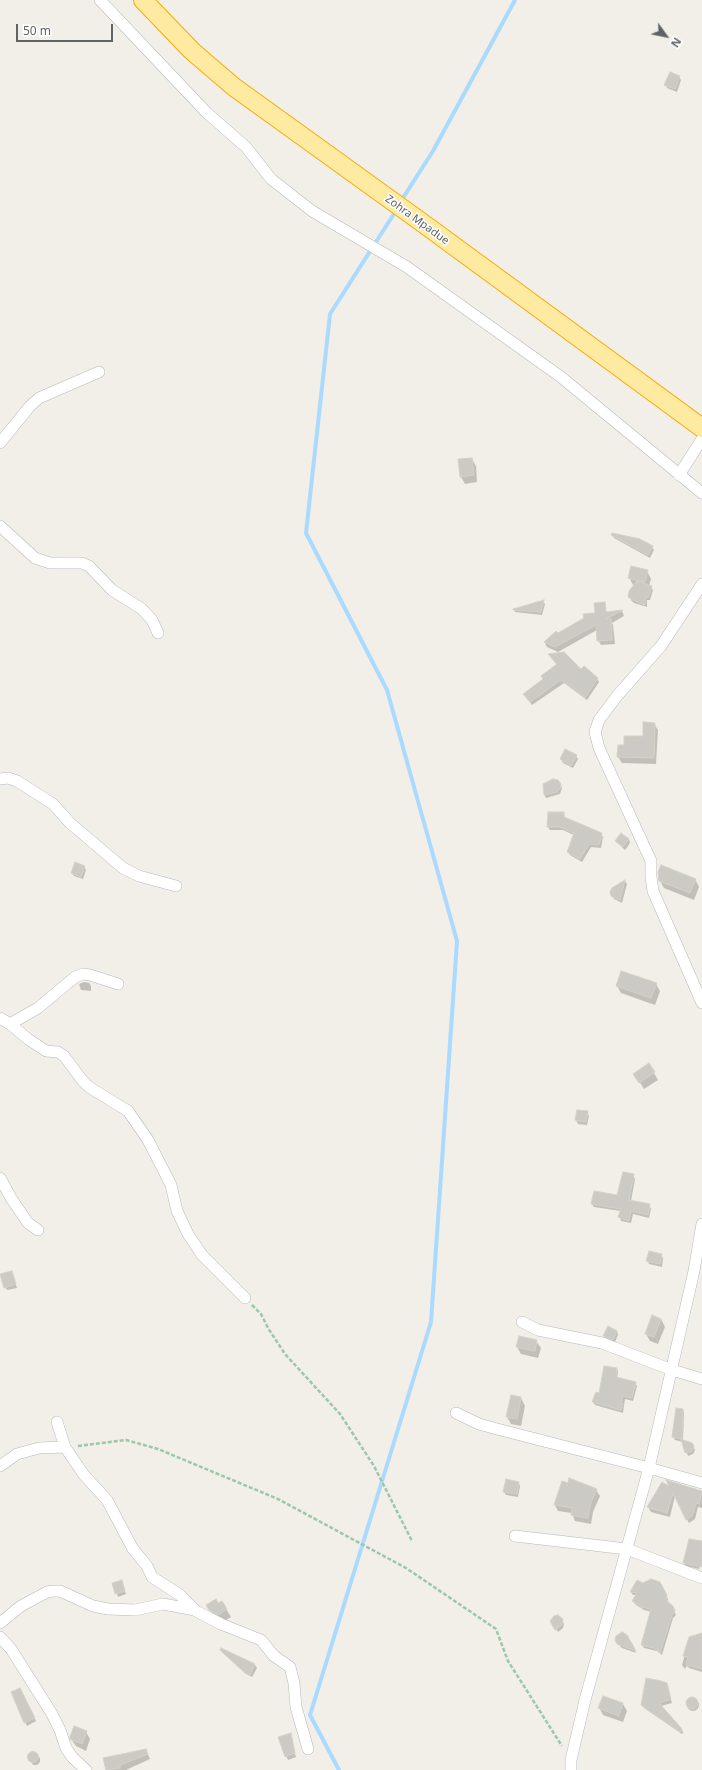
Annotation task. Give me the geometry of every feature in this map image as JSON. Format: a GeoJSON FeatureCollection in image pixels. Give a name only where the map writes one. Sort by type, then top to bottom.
{"type":"FeatureCollection","features":[{"type":"Feature","properties":{"kind":"highway","name":"Zohra Mpadue"},"geometry":{"type":"LineString","coordinates":[[143,0],[192,51],[234,87],[702,428]]}},
{"type":"Feature","properties":{"kind":"street"},"geometry":{"type":"LineString","coordinates":[[100,0],[207,113],[246,147],[271,178],[312,211],[407,267],[560,377],[679,475],[702,492]]}},
{"type":"Feature","properties":{"kind":"street"},"geometry":{"type":"LineString","coordinates":[[0,444],[30,406],[39,398],[99,372]]}},
{"type":"Feature","properties":{"kind":"street"},"geometry":{"type":"LineString","coordinates":[[679,475],[702,439]]}},
{"type":"Feature","properties":{"kind":"street"},"geometry":{"type":"LineString","coordinates":[[0,526],[35,558],[50,563],[82,563],[89,566],[112,590],[142,609],[152,620],[158,633]]}},
{"type":"Feature","properties":{"kind":"street"},"geometry":{"type":"LineString","coordinates":[[702,584],[661,646],[617,696],[599,720],[595,732],[599,748],[651,861],[651,877],[654,891],[702,1003]]}},
{"type":"Feature","properties":{"kind":"street"},"geometry":{"type":"LineString","coordinates":[[0,779],[8,778],[17,780],[53,804],[70,823],[122,868],[139,876],[176,886]]}},
{"type":"Feature","properties":{"kind":"street"},"geometry":{"type":"LineString","coordinates":[[5,1021],[38,1008],[75,977],[83,974],[118,984]]}},
{"type":"Feature","properties":{"kind":"street"},"geometry":{"type":"LineString","coordinates":[[5,1021],[36,1045],[46,1050],[58,1052],[64,1056],[89,1087],[128,1111],[148,1140],[171,1185],[178,1211],[188,1234],[202,1255],[245,1298]]}},
{"type":"Feature","properties":{"kind":"street"},"geometry":{"type":"LineString","coordinates":[[0,1178],[11,1198],[28,1223],[38,1230]]}},
{"type":"Feature","properties":{"kind":"street"},"geometry":{"type":"LineString","coordinates":[[571,1765],[586,1700],[649,1468],[672,1370],[698,1273],[702,1224]]}},
{"type":"Feature","properties":{"kind":"street"},"geometry":{"type":"LineString","coordinates":[[522,1322],[538,1330],[602,1343],[672,1370],[702,1379]]}},
{"type":"Feature","properties":{"kind":"street"},"geometry":{"type":"LineString","coordinates":[[456,1413],[479,1424],[702,1483]]}},
{"type":"Feature","properties":{"kind":"street"},"geometry":{"type":"LineString","coordinates":[[57,1422],[65,1447],[84,1475],[107,1500],[133,1549],[147,1566],[152,1577],[175,1592],[196,1611],[221,1624],[261,1640],[274,1656],[290,1667],[294,1683],[296,1707],[308,1749]]}},
{"type":"Feature","properties":{"kind":"street"},"geometry":{"type":"LineString","coordinates":[[0,1466],[16,1454],[39,1448],[65,1447]]}},
{"type":"Feature","properties":{"kind":"street"},"geometry":{"type":"LineString","coordinates":[[515,1536],[627,1548],[702,1578]]}},
{"type":"Feature","properties":{"kind":"street"},"geometry":{"type":"LineString","coordinates":[[0,1623],[21,1606],[47,1592],[54,1590],[60,1591],[93,1606],[108,1609],[135,1610],[155,1604],[163,1604],[196,1611]]}},
{"type":"Feature","properties":{"kind":"street"},"geometry":{"type":"LineString","coordinates":[[0,1637],[11,1649],[52,1714],[60,1730],[66,1748],[72,1757],[86,1770]]}},
{"type":"Feature","properties":{"kind":"path"},"geometry":{"type":"LineString","coordinates":[[245,1298],[261,1314],[268,1328],[289,1359],[340,1414],[374,1466],[412,1541]]}},
{"type":"Feature","properties":{"kind":"path"},"geometry":{"type":"LineString","coordinates":[[65,1447],[126,1440],[158,1449],[278,1499],[406,1568],[496,1629],[508,1661],[571,1765]]}},
{"type":"Feature","properties":{"kind":"building"},"geometry":{"type":"Polygon","coordinates":[[[670,72],[680,76],[675,89],[664,85],[670,72]]]}},
{"type":"Feature","properties":{"kind":"building"},"geometry":{"type":"Polygon","coordinates":[[[472,458],[474,475],[460,477],[458,459],[472,458]]]}},
{"type":"Feature","properties":{"kind":"building"},"geometry":{"type":"Polygon","coordinates":[[[612,533],[640,539],[653,546],[648,555],[611,535],[612,533]]]}},
{"type":"Feature","properties":{"kind":"building"},"geometry":{"type":"Polygon","coordinates":[[[631,566],[648,570],[645,582],[628,578],[631,566]]]}},
{"type":"Feature","properties":{"kind":"building"},"geometry":{"type":"Polygon","coordinates":[[[637,581],[652,586],[648,598],[646,597],[645,605],[628,597],[629,591],[637,581]]]}},
{"type":"Feature","properties":{"kind":"building"},"geometry":{"type":"Polygon","coordinates":[[[544,600],[541,612],[513,610],[513,609],[544,600]]]}},
{"type":"Feature","properties":{"kind":"building"},"geometry":{"type":"Polygon","coordinates":[[[605,602],[606,612],[623,610],[606,619],[611,619],[612,640],[597,641],[596,625],[555,647],[544,642],[556,631],[558,633],[584,618],[583,614],[595,613],[594,603],[605,602]]]}},
{"type":"Feature","properties":{"kind":"building"},"geometry":{"type":"Polygon","coordinates":[[[564,652],[581,669],[584,666],[598,678],[585,698],[561,680],[530,702],[523,694],[543,679],[541,676],[557,664],[548,654],[564,652]]]}},
{"type":"Feature","properties":{"kind":"building"},"geometry":{"type":"Polygon","coordinates":[[[643,722],[655,723],[654,758],[617,757],[618,745],[624,745],[624,736],[643,736],[643,722]]]}},
{"type":"Feature","properties":{"kind":"building"},"geometry":{"type":"Polygon","coordinates":[[[565,749],[577,755],[571,766],[560,759],[565,749]]]}},
{"type":"Feature","properties":{"kind":"building"},"geometry":{"type":"Polygon","coordinates":[[[553,779],[558,780],[561,784],[560,789],[557,792],[544,795],[543,784],[553,779]]]}},
{"type":"Feature","properties":{"kind":"building"},"geometry":{"type":"Polygon","coordinates":[[[548,812],[564,812],[564,817],[602,833],[599,845],[589,844],[580,859],[567,852],[574,833],[560,827],[547,827],[548,812]]]}},
{"type":"Feature","properties":{"kind":"building"},"geometry":{"type":"Polygon","coordinates":[[[621,833],[629,839],[623,847],[615,841],[621,833]]]}},
{"type":"Feature","properties":{"kind":"building"},"geometry":{"type":"Polygon","coordinates":[[[75,862],[85,866],[81,877],[71,873],[75,862]]]}},
{"type":"Feature","properties":{"kind":"building"},"geometry":{"type":"Polygon","coordinates":[[[661,865],[696,879],[690,893],[659,881],[658,872],[661,865]]]}},
{"type":"Feature","properties":{"kind":"building"},"geometry":{"type":"Polygon","coordinates":[[[625,880],[620,900],[611,896],[610,892],[612,888],[625,880]]]}},
{"type":"Feature","properties":{"kind":"building"},"geometry":{"type":"Polygon","coordinates":[[[621,971],[657,983],[651,998],[616,986],[621,971]]]}},
{"type":"Feature","properties":{"kind":"building"},"geometry":{"type":"Polygon","coordinates":[[[649,1063],[655,1072],[639,1083],[633,1074],[649,1063]]]}},
{"type":"Feature","properties":{"kind":"building"},"geometry":{"type":"Polygon","coordinates":[[[577,1110],[588,1111],[586,1122],[575,1120],[577,1110]]]}},
{"type":"Feature","properties":{"kind":"building"},"geometry":{"type":"Polygon","coordinates":[[[623,1172],[634,1174],[629,1200],[650,1204],[648,1215],[631,1211],[629,1221],[618,1217],[621,1209],[591,1204],[594,1191],[617,1195],[623,1172]]]}},
{"type":"Feature","properties":{"kind":"building"},"geometry":{"type":"Polygon","coordinates":[[[649,1251],[662,1254],[660,1264],[646,1261],[649,1251]]]}},
{"type":"Feature","properties":{"kind":"building"},"geometry":{"type":"Polygon","coordinates":[[[12,1271],[16,1284],[4,1288],[0,1274],[12,1271]]]}},
{"type":"Feature","properties":{"kind":"building"},"geometry":{"type":"Polygon","coordinates":[[[652,1315],[661,1319],[654,1337],[645,1334],[652,1315]]]}},
{"type":"Feature","properties":{"kind":"building"},"geometry":{"type":"Polygon","coordinates":[[[608,1326],[617,1331],[613,1340],[603,1336],[608,1326]]]}},
{"type":"Feature","properties":{"kind":"building"},"geometry":{"type":"Polygon","coordinates":[[[519,1336],[537,1340],[535,1351],[516,1347],[519,1336]]]}},
{"type":"Feature","properties":{"kind":"building"},"geometry":{"type":"Polygon","coordinates":[[[604,1366],[617,1368],[616,1377],[636,1382],[632,1398],[623,1396],[621,1410],[592,1402],[596,1392],[599,1393],[604,1366]]]}},
{"type":"Feature","properties":{"kind":"building"},"geometry":{"type":"Polygon","coordinates":[[[511,1395],[521,1397],[517,1419],[506,1417],[511,1395]]]}},
{"type":"Feature","properties":{"kind":"building"},"geometry":{"type":"Polygon","coordinates":[[[676,1408],[683,1409],[682,1439],[672,1437],[676,1408]]]}},
{"type":"Feature","properties":{"kind":"building"},"geometry":{"type":"Polygon","coordinates":[[[681,1439],[692,1443],[694,1446],[692,1451],[685,1453],[681,1439]]]}},
{"type":"Feature","properties":{"kind":"building"},"geometry":{"type":"Polygon","coordinates":[[[569,1478],[597,1489],[590,1505],[588,1518],[571,1515],[572,1508],[554,1505],[562,1481],[568,1483],[569,1478]]]}},
{"type":"Feature","properties":{"kind":"building"},"geometry":{"type":"Polygon","coordinates":[[[506,1479],[519,1482],[517,1494],[503,1492],[506,1479]]]}},
{"type":"Feature","properties":{"kind":"building"},"geometry":{"type":"Polygon","coordinates":[[[666,1480],[702,1491],[699,1504],[696,1503],[692,1516],[686,1520],[673,1493],[667,1513],[647,1507],[662,1482],[669,1486],[666,1480]]]}},
{"type":"Feature","properties":{"kind":"building"},"geometry":{"type":"Polygon","coordinates":[[[689,1539],[702,1541],[702,1567],[683,1563],[689,1539]]]}},
{"type":"Feature","properties":{"kind":"building"},"geometry":{"type":"Polygon","coordinates":[[[651,1579],[660,1582],[667,1595],[666,1600],[673,1606],[675,1611],[672,1615],[660,1653],[654,1648],[641,1645],[651,1609],[641,1607],[632,1601],[637,1593],[630,1592],[637,1580],[643,1583],[651,1579]]]}},
{"type":"Feature","properties":{"kind":"building"},"geometry":{"type":"Polygon","coordinates":[[[122,1580],[125,1591],[115,1594],[112,1583],[122,1580]]]}},
{"type":"Feature","properties":{"kind":"building"},"geometry":{"type":"Polygon","coordinates":[[[216,1599],[218,1603],[222,1601],[227,1609],[218,1615],[209,1610],[206,1605],[216,1599]]]}},
{"type":"Feature","properties":{"kind":"building"},"geometry":{"type":"Polygon","coordinates":[[[558,1615],[563,1619],[562,1625],[555,1630],[550,1621],[554,1616],[558,1615]]]}},
{"type":"Feature","properties":{"kind":"building"},"geometry":{"type":"Polygon","coordinates":[[[622,1632],[627,1635],[636,1651],[617,1644],[615,1640],[616,1636],[622,1632]]]}},
{"type":"Feature","properties":{"kind":"building"},"geometry":{"type":"Polygon","coordinates":[[[702,1633],[702,1669],[686,1665],[688,1657],[683,1656],[689,1637],[702,1633]]]}},
{"type":"Feature","properties":{"kind":"building"},"geometry":{"type":"Polygon","coordinates":[[[221,1648],[255,1664],[250,1675],[243,1671],[220,1650],[221,1648]]]}},
{"type":"Feature","properties":{"kind":"building"},"geometry":{"type":"Polygon","coordinates":[[[646,1678],[667,1683],[671,1699],[659,1703],[682,1729],[680,1732],[641,1705],[646,1678]]]}},
{"type":"Feature","properties":{"kind":"building"},"geometry":{"type":"Polygon","coordinates":[[[20,1688],[35,1718],[24,1723],[11,1692],[20,1688]]]}},
{"type":"Feature","properties":{"kind":"building"},"geometry":{"type":"Polygon","coordinates":[[[603,1696],[623,1703],[619,1716],[598,1708],[603,1696]]]}},
{"type":"Feature","properties":{"kind":"building"},"geometry":{"type":"Polygon","coordinates":[[[690,1697],[694,1697],[698,1703],[694,1709],[690,1709],[686,1705],[686,1701],[690,1697]]]}},
{"type":"Feature","properties":{"kind":"building"},"geometry":{"type":"Polygon","coordinates":[[[74,1726],[87,1731],[82,1744],[70,1739],[74,1726]]]}},
{"type":"Feature","properties":{"kind":"building"},"geometry":{"type":"Polygon","coordinates":[[[291,1733],[295,1753],[285,1757],[278,1737],[291,1733]]]}},
{"type":"Feature","properties":{"kind":"building"},"geometry":{"type":"Polygon","coordinates":[[[146,1749],[148,1754],[120,1765],[120,1768],[106,1770],[103,1758],[146,1749]]]}},
{"type":"Feature","properties":{"kind":"building"},"geometry":{"type":"Polygon","coordinates":[[[31,1752],[35,1752],[37,1753],[37,1761],[31,1762],[28,1759],[28,1755],[31,1752]]]}},
{"type":"Feature","properties":{"kind":"waterway"},"geometry":{"type":"LineString","coordinates":[[401,201],[433,151],[515,0]]}},
{"type":"Feature","properties":{"kind":"waterway"},"geometry":{"type":"LineString","coordinates":[[339,1770],[310,1715],[431,1322],[457,941],[387,690],[306,533],[330,314],[397,209]]}}]}
